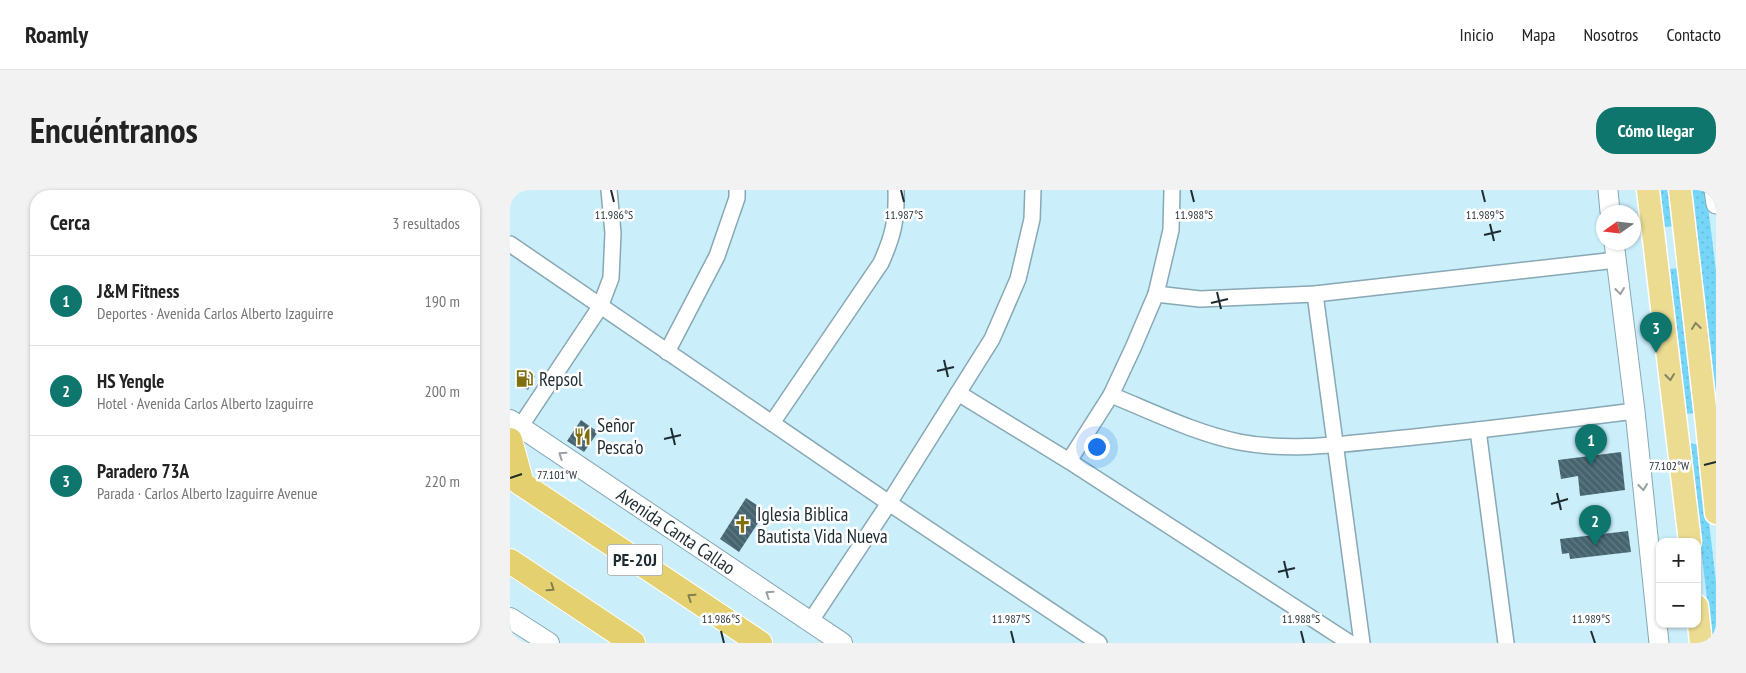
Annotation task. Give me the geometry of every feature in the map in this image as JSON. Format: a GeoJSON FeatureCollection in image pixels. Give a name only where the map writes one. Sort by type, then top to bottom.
{"type":"FeatureCollection","features":[{"type":"Feature","properties":{"kind":"highway"},"geometry":{"type":"LineString","coordinates":[[514,429],[516,480]]}},
{"type":"Feature","properties":{"kind":"highway","name":"PE-20J"},"geometry":{"type":"LineString","coordinates":[[516,480],[760,643]]}},
{"type":"Feature","properties":{"kind":"highway"},"geometry":{"type":"LineString","coordinates":[[510,561],[633,643]]}},
{"type":"Feature","properties":{"kind":"main road"},"geometry":{"type":"LineString","coordinates":[[1648,190],[1690,538]]}},
{"type":"Feature","properties":{"kind":"main road"},"geometry":{"type":"LineString","coordinates":[[1680,190],[1716,513]]}},
{"type":"Feature","properties":{"kind":"main road"},"geometry":{"type":"LineString","coordinates":[[1654,240],[1660,249],[1668,253],[1679,250],[1686,244]]}},
{"type":"Feature","properties":{"kind":"main road","name":"Avenida Canta Callao"},"geometry":{"type":"LineString","coordinates":[[514,429],[842,643]]}},
{"type":"Feature","properties":{"kind":"main road"},"geometry":{"type":"LineString","coordinates":[[510,618],[548,643]]}},
{"type":"Feature","properties":{"kind":"main road"},"geometry":{"type":"LineString","coordinates":[[1686,643],[1693,628]]}},
{"type":"Feature","properties":{"kind":"main road"},"geometry":{"type":"LineString","coordinates":[[1699,628],[1701,643]]}},
{"type":"Feature","properties":{"kind":"street"},"geometry":{"type":"LineString","coordinates":[[514,429],[600,307],[611,278],[613,233],[609,190]]}},
{"type":"Feature","properties":{"kind":"street"},"geometry":{"type":"LineString","coordinates":[[667,352],[717,256],[737,198],[737,190]]}},
{"type":"Feature","properties":{"kind":"street"},"geometry":{"type":"LineString","coordinates":[[772,424],[880,263],[892,238],[896,190]]}},
{"type":"Feature","properties":{"kind":"street"},"geometry":{"type":"LineString","coordinates":[[810,622],[889,503],[992,339],[1018,279],[1032,218],[1033,190]]}},
{"type":"Feature","properties":{"kind":"street"},"geometry":{"type":"LineString","coordinates":[[1069,461],[1111,395],[1156,294],[1171,230],[1172,190]]}},
{"type":"Feature","properties":{"kind":"street"},"geometry":{"type":"LineString","coordinates":[[1608,190],[1609,205]]}},
{"type":"Feature","properties":{"kind":"street"},"geometry":{"type":"LineString","coordinates":[[1714,190],[1716,204]]}},
{"type":"Feature","properties":{"kind":"street"},"geometry":{"type":"LineString","coordinates":[[510,244],[772,424],[1099,643]]}},
{"type":"Feature","properties":{"kind":"street"},"geometry":{"type":"LineString","coordinates":[[1156,294],[1200,299],[1315,294],[1615,251],[1635,411],[1659,643]]}},
{"type":"Feature","properties":{"kind":"street"},"geometry":{"type":"LineString","coordinates":[[1315,294],[1362,643]]}},
{"type":"Feature","properties":{"kind":"street"},"geometry":{"type":"LineString","coordinates":[[958,393],[1069,461],[1350,643]]}},
{"type":"Feature","properties":{"kind":"street"},"geometry":{"type":"LineString","coordinates":[[1111,395],[1198,430],[1240,442],[1285,447],[1478,430],[1635,411]]}},
{"type":"Feature","properties":{"kind":"street"},"geometry":{"type":"LineString","coordinates":[[1478,430],[1506,643]]}},
{"type":"Feature","properties":{"kind":"shaded area"},"geometry":{"type":"Polygon","coordinates":[[[1660,190],[1672,190],[1676,226],[1664,227],[1660,190]]]}},
{"type":"Feature","properties":{"kind":"shaded area"},"geometry":{"type":"Polygon","coordinates":[[[1691,190],[1706,190],[1716,271],[1716,399],[1691,190]]]}},
{"type":"Feature","properties":{"kind":"shaded area"},"geometry":{"type":"Polygon","coordinates":[[[1680,268],[1696,413],[1685,414],[1670,269],[1680,268]]]}},
{"type":"Feature","properties":{"kind":"shaded area"},"geometry":{"type":"Polygon","coordinates":[[[1689,443],[1700,445],[1716,582],[1716,643],[1712,643],[1689,443]]]}},
{"type":"Feature","properties":{"kind":"building","name":"Repsol"},"geometry":{"type":"Polygon","coordinates":[[[523,369],[535,376],[528,390],[515,382],[523,369]]]}},
{"type":"Feature","properties":{"kind":"building","name":"Señor Pesca'o"},"geometry":{"type":"Polygon","coordinates":[[[581,420],[598,432],[584,452],[567,441],[581,420]]]}},
{"type":"Feature","properties":{"kind":"building"},"geometry":{"type":"Polygon","coordinates":[[[1621,452],[1625,490],[1580,496],[1578,476],[1561,479],[1558,460],[1621,452]]]}},
{"type":"Feature","properties":{"kind":"building","name":"Iglesia Biblica Bautista Vida Nueva"},"geometry":{"type":"Polygon","coordinates":[[[746,498],[766,511],[739,552],[720,539],[746,498]]]}},
{"type":"Feature","properties":{"kind":"building"},"geometry":{"type":"Polygon","coordinates":[[[1628,531],[1631,552],[1570,559],[1569,553],[1562,554],[1560,539],[1628,531]]]}},
{"type":"Feature","properties":{"kind":"place","name":"Paradero 73A"},"geometry":{"type":"Point","coordinates":[1656,353]}},
{"type":"Feature","properties":{"kind":"place","name":"Repsol"},"geometry":{"type":"Point","coordinates":[525,379]}},
{"type":"Feature","properties":{"kind":"place","name":"Señor Pesca'o"},"geometry":{"type":"Point","coordinates":[583,436]}},
{"type":"Feature","properties":{"kind":"place","name":"J&M Fitness"},"geometry":{"type":"Point","coordinates":[1591,465]}},
{"type":"Feature","properties":{"kind":"place","name":"Iglesia Biblica Bautista Vida Nueva"},"geometry":{"type":"Point","coordinates":[743,525]}},
{"type":"Feature","properties":{"kind":"place","name":"HS Yengle"},"geometry":{"type":"Point","coordinates":[1595,546]}}]}
